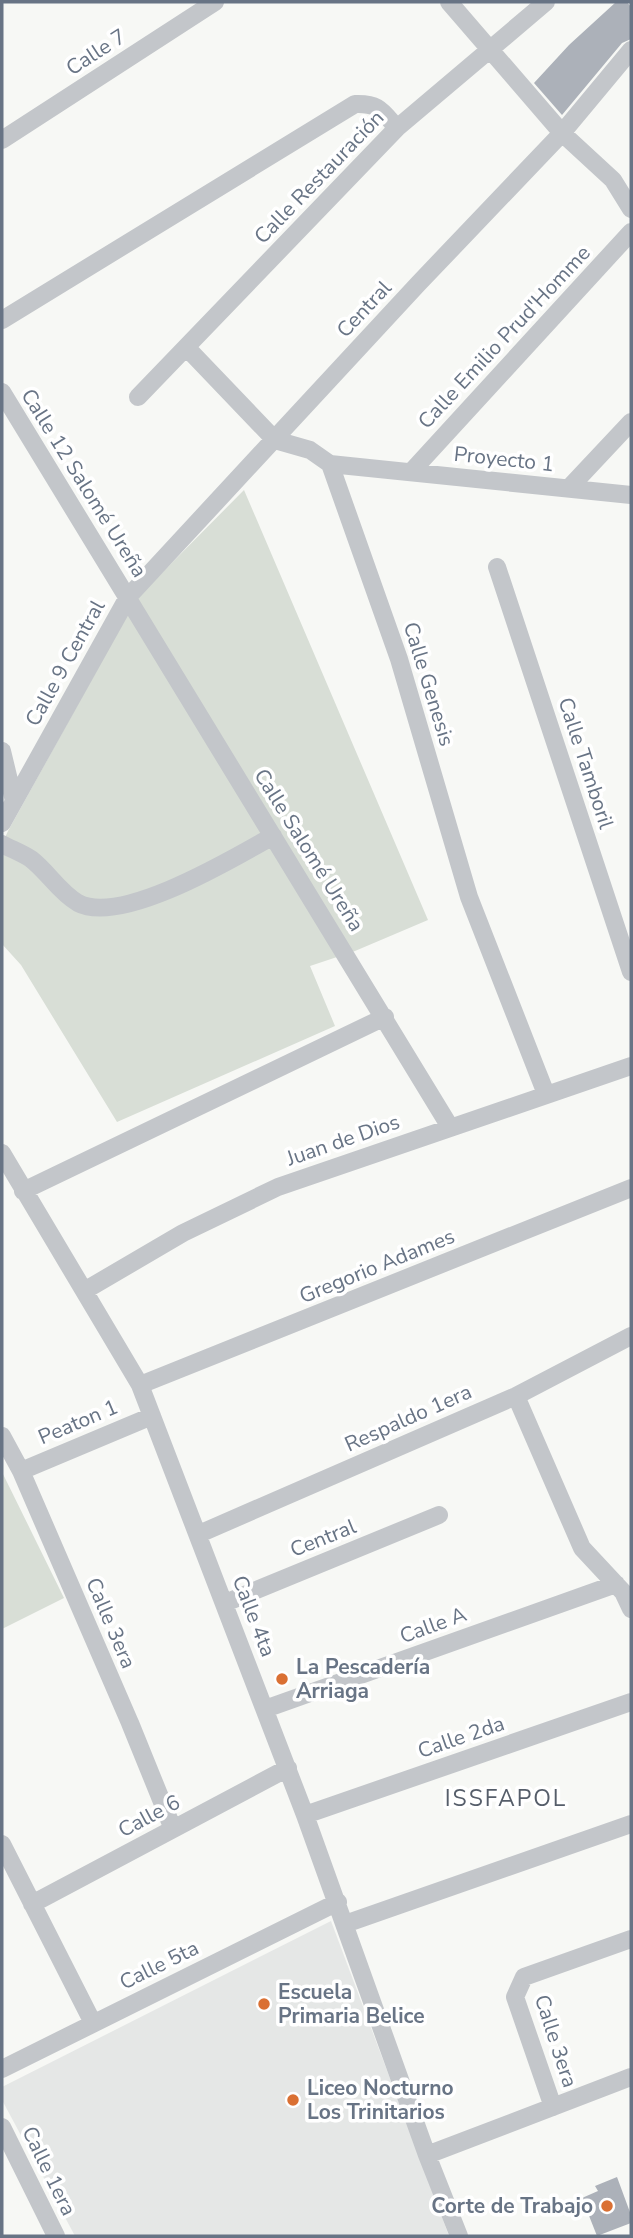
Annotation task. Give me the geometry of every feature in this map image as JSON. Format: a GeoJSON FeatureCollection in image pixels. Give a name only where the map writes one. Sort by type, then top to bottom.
{"type":"FeatureCollection","features":[{"type":"Feature","properties":{"kind":"street","name":"Calle 7"},"geometry":{"type":"LineString","coordinates":[[2,140],[215,2]]}},
{"type":"Feature","properties":{"kind":"street"},"geometry":{"type":"LineString","coordinates":[[449,2],[562,133],[613,180],[631,209]]}},
{"type":"Feature","properties":{"kind":"street","name":"Calle Restauración"},"geometry":{"type":"LineString","coordinates":[[138,397],[397,128],[546,2]]}},
{"type":"Feature","properties":{"kind":"street","name":"Central"},"geometry":{"type":"LineString","coordinates":[[128,597],[562,133],[631,50]]}},
{"type":"Feature","properties":{"kind":"street"},"geometry":{"type":"LineString","coordinates":[[2,320],[355,104],[380,108],[397,128]]}},
{"type":"Feature","properties":{"kind":"street","name":"Calle Emilio Prud'Homme"},"geometry":{"type":"LineString","coordinates":[[411,472],[631,232]]}},
{"type":"Feature","properties":{"kind":"street"},"geometry":{"type":"LineString","coordinates":[[187,348],[275,440],[310,450],[330,464]]}},
{"type":"Feature","properties":{"kind":"street","name":"Calle 12 Salomé Ureña"},"geometry":{"type":"LineString","coordinates":[[2,392],[128,597]]}},
{"type":"Feature","properties":{"kind":"street"},"geometry":{"type":"LineString","coordinates":[[569,488],[631,422]]}},
{"type":"Feature","properties":{"kind":"street","name":"Proyecto 1"},"geometry":{"type":"LineString","coordinates":[[330,464],[631,495]]}},
{"type":"Feature","properties":{"kind":"street","name":"Calle Genesis"},"geometry":{"type":"LineString","coordinates":[[330,464],[399,659],[469,897],[546,1094]]}},
{"type":"Feature","properties":{"kind":"street","name":"Calle Tamboril"},"geometry":{"type":"LineString","coordinates":[[497,568],[631,972]]}},
{"type":"Feature","properties":{"kind":"street","name":"Calle 9 Central"},"geometry":{"type":"LineString","coordinates":[[6,813],[128,597]]}},
{"type":"Feature","properties":{"kind":"street","name":"Calle Salomé Ureña"},"geometry":{"type":"LineString","coordinates":[[128,597],[450,1127]]}},
{"type":"Feature","properties":{"kind":"street"},"geometry":{"type":"LineString","coordinates":[[2,751],[6,813]]}},
{"type":"Feature","properties":{"kind":"street"},"geometry":{"type":"LineString","coordinates":[[2,844],[30,859],[65,893],[81,904],[109,907],[144,900],[211,871],[273,836]]}},
{"type":"Feature","properties":{"kind":"street"},"geometry":{"type":"LineString","coordinates":[[23,1191],[384,1017]]}},
{"type":"Feature","properties":{"kind":"street","name":"Juan de Dios"},"geometry":{"type":"LineString","coordinates":[[84,1291],[183,1233],[278,1187],[631,1066]]}},
{"type":"Feature","properties":{"kind":"street","name":"Calle 4ta"},"geometry":{"type":"LineString","coordinates":[[2,1153],[141,1385],[288,1768],[459,2236]]}},
{"type":"Feature","properties":{"kind":"street","name":"Gregorio Adames"},"geometry":{"type":"LineString","coordinates":[[141,1385],[631,1188]]}},
{"type":"Feature","properties":{"kind":"street","name":"Respaldo 1era"},"geometry":{"type":"LineString","coordinates":[[199,1534],[516,1396],[631,1336]]}},
{"type":"Feature","properties":{"kind":"street"},"geometry":{"type":"LineString","coordinates":[[516,1396],[582,1548],[623,1592],[631,1609]]}},
{"type":"Feature","properties":{"kind":"street","name":"Peaton 1"},"geometry":{"type":"LineString","coordinates":[[21,1471],[152,1416]]}},
{"type":"Feature","properties":{"kind":"street","name":"Calle 3era"},"geometry":{"type":"LineString","coordinates":[[2,1436],[21,1471],[173,1829]]}},
{"type":"Feature","properties":{"kind":"street","name":"Central"},"geometry":{"type":"LineString","coordinates":[[225,1603],[439,1515]]}},
{"type":"Feature","properties":{"kind":"street","name":"Calle A"},"geometry":{"type":"LineString","coordinates":[[265,1709],[616,1584]]}},
{"type":"Feature","properties":{"kind":"street","name":"Calle 2da"},"geometry":{"type":"LineString","coordinates":[[305,1815],[631,1702]]}},
{"type":"Feature","properties":{"kind":"street","name":"Calle 6"},"geometry":{"type":"LineString","coordinates":[[32,1904],[288,1768]]}},
{"type":"Feature","properties":{"kind":"street"},"geometry":{"type":"LineString","coordinates":[[345,1924],[631,1824]]}},
{"type":"Feature","properties":{"kind":"street"},"geometry":{"type":"LineString","coordinates":[[2,1844],[93,2023]]}},
{"type":"Feature","properties":{"kind":"street","name":"Calle 5ta"},"geometry":{"type":"LineString","coordinates":[[2,2069],[338,1902]]}},
{"type":"Feature","properties":{"kind":"street","name":"Calle 3era"},"geometry":{"type":"LineString","coordinates":[[553,2107],[515,1997],[519,1987],[524,1977],[631,1940]]}},
{"type":"Feature","properties":{"kind":"street"},"geometry":{"type":"LineString","coordinates":[[428,2155],[631,2077]]}},
{"type":"Feature","properties":{"kind":"street","name":"Calle 1era"},"geometry":{"type":"LineString","coordinates":[[2,2127],[56,2236]]}},
{"type":"Feature","properties":{"kind":"shaded area"},"geometry":{"type":"Polygon","coordinates":[[[244,490],[428,920],[355,951],[310,966],[335,1026],[117,1122],[21,965],[2,944],[2,844],[136,599],[244,490]]]}},
{"type":"Feature","properties":{"kind":"shaded area"},"geometry":{"type":"Polygon","coordinates":[[[2,1472],[64,1598],[2,1629],[2,1472]]]}},
{"type":"Feature","properties":{"kind":"shaded area","name":"Escuela Primaria Belice"},"geometry":{"type":"Polygon","coordinates":[[[331,1921],[449,2236],[75,2236],[2,2100],[2,2087],[331,1921]]]}},
{"type":"Feature","properties":{"kind":"building"},"geometry":{"type":"Polygon","coordinates":[[[616,2],[627,2],[631,7],[631,39],[622,43],[562,115],[534,83],[569,45],[616,2]]]}},
{"type":"Feature","properties":{"kind":"building","name":"Corte de Trabajo"},"geometry":{"type":"Polygon","coordinates":[[[617,2177],[631,2215],[631,2223],[597,2236],[582,2198],[598,2191],[595,2186],[617,2177]]]}},
{"type":"Feature","properties":{"kind":"place","name":"La Pescadería Arriaga"},"geometry":{"type":"Point","coordinates":[282,1679]}},
{"type":"Feature","properties":{"kind":"place","name":"Escuela Primaria Belice"},"geometry":{"type":"Point","coordinates":[264,2004]}},
{"type":"Feature","properties":{"kind":"place","name":"Liceo Nocturno Los Trinitarios"},"geometry":{"type":"Point","coordinates":[293,2100]}},
{"type":"Feature","properties":{"kind":"place","name":"Corte de Trabajo"},"geometry":{"type":"Point","coordinates":[607,2206]}},
{"type":"Feature","properties":{"kind":"district","name":"ISSFAPOL"},"geometry":{"type":"Point","coordinates":[506,1798]}}]}
